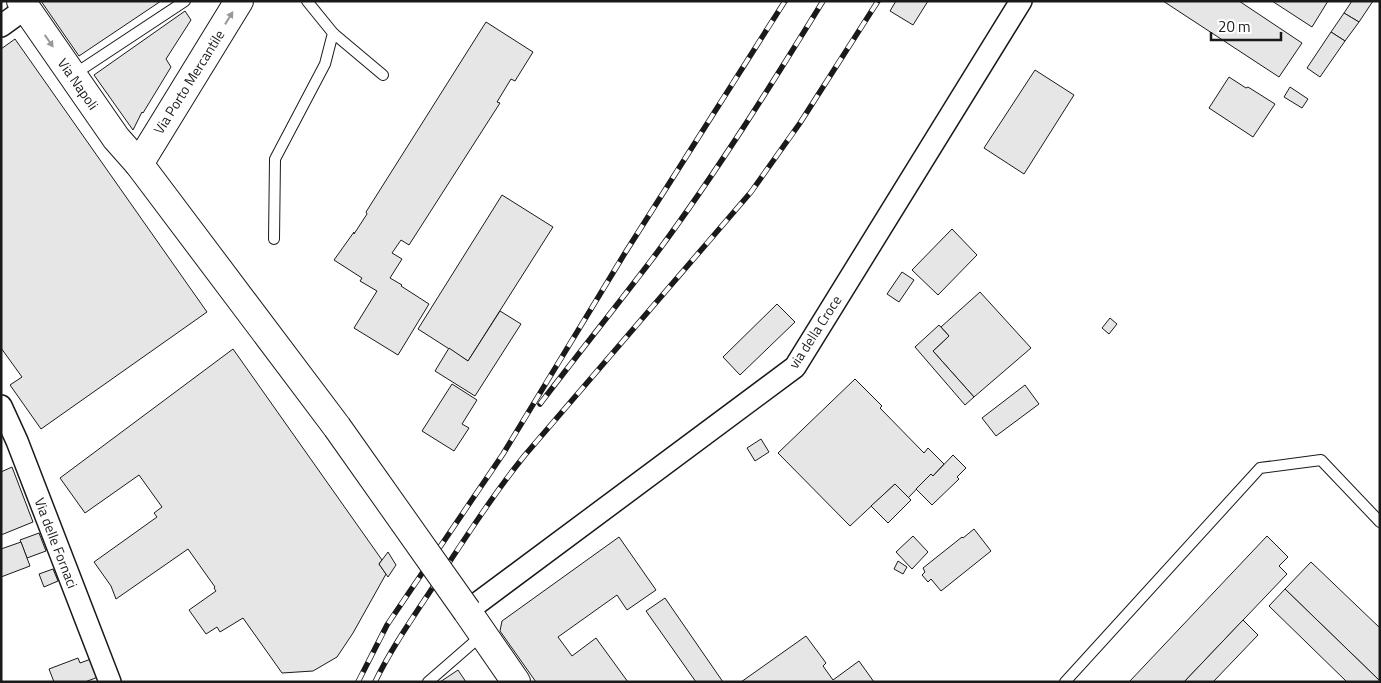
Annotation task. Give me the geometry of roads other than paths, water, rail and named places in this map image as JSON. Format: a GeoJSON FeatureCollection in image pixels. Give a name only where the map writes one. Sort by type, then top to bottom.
{"type":"FeatureCollection","features":[{"type":"Feature","properties":{"kind":"main road","name":"Via Porto Mercantile"},"geometry":{"type":"LineString","coordinates":[[139,164],[239,1]]}},
{"type":"Feature","properties":{"kind":"main road","name":"Via Napoli"},"geometry":{"type":"LineString","coordinates":[[23,4],[116,138],[139,164],[337,427],[516,682]]}},
{"type":"Feature","properties":{"kind":"street","name":"via della Croce"},"geometry":{"type":"LineString","coordinates":[[467,611],[795,368],[1021,1]]}},
{"type":"Feature","properties":{"kind":"street"},"geometry":{"type":"LineString","coordinates":[[1,26],[23,4]]}},
{"type":"Feature","properties":{"kind":"street","name":"Via delle Fornaci"},"geometry":{"type":"LineString","coordinates":[[1,406],[17,442],[110,682]]}},
{"type":"Feature","properties":{"kind":"lane"},"geometry":{"type":"LineString","coordinates":[[72,76],[185,1]]}},
{"type":"Feature","properties":{"kind":"lane"},"geometry":{"type":"LineString","coordinates":[[307,1],[333,33],[383,75]]}},
{"type":"Feature","properties":{"kind":"lane"},"geometry":{"type":"LineString","coordinates":[[274,239],[275,160],[325,64],[333,33]]}},
{"type":"Feature","properties":{"kind":"lane"},"geometry":{"type":"LineString","coordinates":[[1065,682],[1260,468],[1321,460],[1380,522]]}},
{"type":"Feature","properties":{"kind":"lane"},"geometry":{"type":"LineString","coordinates":[[428,682],[483,634]]}},
{"type":"Feature","properties":{"kind":"railway"},"geometry":{"type":"LineString","coordinates":[[358,682],[387,625],[503,454],[625,253],[785,1]]}},
{"type":"Feature","properties":{"kind":"railway"},"geometry":{"type":"LineString","coordinates":[[540,404],[642,273],[700,192],[823,1]]}},
{"type":"Feature","properties":{"kind":"railway"},"geometry":{"type":"LineString","coordinates":[[375,682],[404,632],[501,486],[525,455],[751,192],[800,123],[878,1]]}}]}
